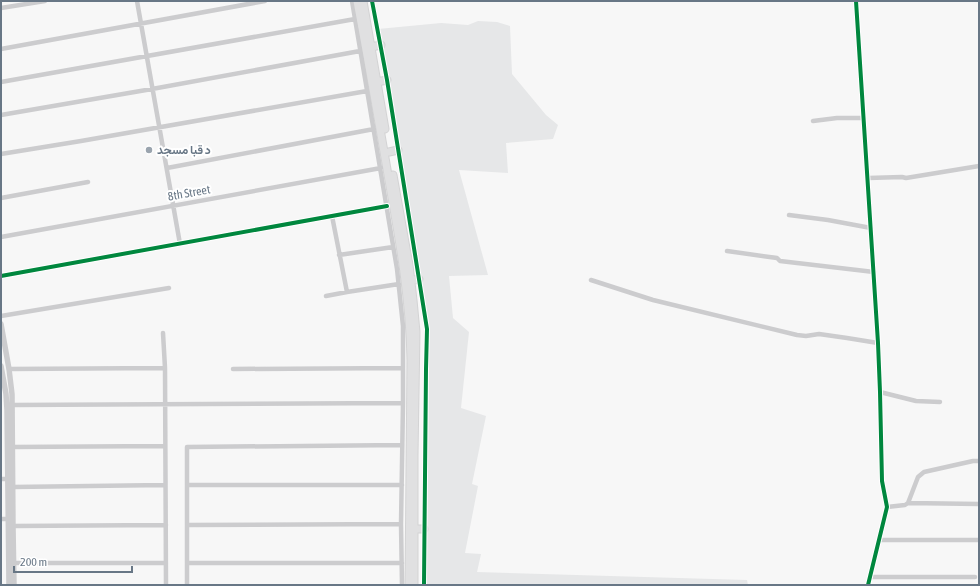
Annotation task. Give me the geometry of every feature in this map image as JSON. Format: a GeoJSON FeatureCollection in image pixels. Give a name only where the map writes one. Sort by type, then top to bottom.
{"type":"FeatureCollection","features":[{"type":"Feature","properties":{"kind":"highway"},"geometry":{"type":"LineString","coordinates":[[357,1],[367,50],[407,289],[410,336],[409,585]]}},
{"type":"Feature","properties":{"kind":"highway"},"geometry":{"type":"LineString","coordinates":[[363,1],[406,246],[414,306],[416,337],[414,585]]}},
{"type":"Feature","properties":{"kind":"highway"},"geometry":{"type":"LineString","coordinates":[[371,47],[381,45]]}},
{"type":"Feature","properties":{"kind":"highway"},"geometry":{"type":"LineString","coordinates":[[377,82],[387,80]]}},
{"type":"Feature","properties":{"kind":"highway"},"geometry":{"type":"LineString","coordinates":[[389,152],[398,150]]}},
{"type":"Feature","properties":{"kind":"highway"},"geometry":{"type":"LineString","coordinates":[[406,246],[414,246]]}},
{"type":"Feature","properties":{"kind":"highway"},"geometry":{"type":"LineString","coordinates":[[411,281],[419,279]]}},
{"type":"Feature","properties":{"kind":"highway"},"geometry":{"type":"LineString","coordinates":[[414,529],[424,529]]}},
{"type":"Feature","properties":{"kind":"street"},"geometry":{"type":"LineString","coordinates":[[1,8],[45,1]]}},
{"type":"Feature","properties":{"kind":"street"},"geometry":{"type":"LineString","coordinates":[[137,1],[180,244]]}},
{"type":"Feature","properties":{"kind":"street"},"geometry":{"type":"LineString","coordinates":[[1,49],[265,1]]}},
{"type":"Feature","properties":{"kind":"street"},"geometry":{"type":"LineString","coordinates":[[352,1],[398,269],[398,284],[403,326],[401,524],[402,585]]}},
{"type":"Feature","properties":{"kind":"street"},"geometry":{"type":"LineString","coordinates":[[372,1],[387,80],[427,329],[424,585]]}},
{"type":"Feature","properties":{"kind":"street"},"geometry":{"type":"LineString","coordinates":[[856,1],[878,343],[882,481],[887,508],[868,585]]}},
{"type":"Feature","properties":{"kind":"street"},"geometry":{"type":"LineString","coordinates":[[1,82],[355,19]]}},
{"type":"Feature","properties":{"kind":"street"},"geometry":{"type":"LineString","coordinates":[[1,115],[360,51]]}},
{"type":"Feature","properties":{"kind":"street"},"geometry":{"type":"LineString","coordinates":[[1,154],[367,91]]}},
{"type":"Feature","properties":{"kind":"street"},"geometry":{"type":"LineString","coordinates":[[813,121],[837,118],[864,118]]}},
{"type":"Feature","properties":{"kind":"street"},"geometry":{"type":"LineString","coordinates":[[167,168],[374,129]]}},
{"type":"Feature","properties":{"kind":"street"},"geometry":{"type":"LineString","coordinates":[[868,178],[906,178],[979,166]]}},
{"type":"Feature","properties":{"kind":"street","name":"8th Street"},"geometry":{"type":"LineString","coordinates":[[1,237],[381,168]]}},
{"type":"Feature","properties":{"kind":"street"},"geometry":{"type":"LineString","coordinates":[[1,198],[88,182]]}},
{"type":"Feature","properties":{"kind":"street"},"geometry":{"type":"LineString","coordinates":[[1,276],[386,206]]}},
{"type":"Feature","properties":{"kind":"street"},"geometry":{"type":"LineString","coordinates":[[789,215],[871,228]]}},
{"type":"Feature","properties":{"kind":"street"},"geometry":{"type":"LineString","coordinates":[[332,216],[347,292]]}},
{"type":"Feature","properties":{"kind":"street"},"geometry":{"type":"LineString","coordinates":[[339,255],[393,246]]}},
{"type":"Feature","properties":{"kind":"street"},"geometry":{"type":"LineString","coordinates":[[727,251],[777,258],[780,261],[874,272]]}},
{"type":"Feature","properties":{"kind":"street"},"geometry":{"type":"LineString","coordinates":[[591,280],[653,300],[797,335],[806,336],[819,334],[878,343]]}},
{"type":"Feature","properties":{"kind":"street"},"geometry":{"type":"LineString","coordinates":[[326,296],[398,284]]}},
{"type":"Feature","properties":{"kind":"street"},"geometry":{"type":"LineString","coordinates":[[1,316],[169,288]]}},
{"type":"Feature","properties":{"kind":"street"},"geometry":{"type":"LineString","coordinates":[[1,324],[9,369],[4,438],[4,519],[9,585]]}},
{"type":"Feature","properties":{"kind":"street"},"geometry":{"type":"LineString","coordinates":[[162,334],[165,368],[166,585]]}},
{"type":"Feature","properties":{"kind":"street"},"geometry":{"type":"LineString","coordinates":[[1,366],[6,397],[13,405],[14,585]]}},
{"type":"Feature","properties":{"kind":"street"},"geometry":{"type":"LineString","coordinates":[[9,369],[165,368]]}},
{"type":"Feature","properties":{"kind":"street"},"geometry":{"type":"LineString","coordinates":[[233,369],[402,368]]}},
{"type":"Feature","properties":{"kind":"street"},"geometry":{"type":"LineString","coordinates":[[880,392],[916,401],[940,402]]}},
{"type":"Feature","properties":{"kind":"street"},"geometry":{"type":"LineString","coordinates":[[13,405],[403,403]]}},
{"type":"Feature","properties":{"kind":"street"},"geometry":{"type":"LineString","coordinates":[[187,585],[187,447],[402,445]]}},
{"type":"Feature","properties":{"kind":"street"},"geometry":{"type":"LineString","coordinates":[[13,448],[165,446]]}},
{"type":"Feature","properties":{"kind":"street"},"geometry":{"type":"LineString","coordinates":[[908,503],[918,477],[924,472],[979,461]]}},
{"type":"Feature","properties":{"kind":"street"},"geometry":{"type":"LineString","coordinates":[[13,487],[165,485]]}},
{"type":"Feature","properties":{"kind":"street"},"geometry":{"type":"LineString","coordinates":[[187,485],[402,485]]}},
{"type":"Feature","properties":{"kind":"street"},"geometry":{"type":"LineString","coordinates":[[887,508],[905,505],[908,503],[979,504]]}},
{"type":"Feature","properties":{"kind":"street"},"geometry":{"type":"LineString","coordinates":[[187,525],[401,524]]}},
{"type":"Feature","properties":{"kind":"street"},"geometry":{"type":"LineString","coordinates":[[13,526],[166,525]]}},
{"type":"Feature","properties":{"kind":"street"},"geometry":{"type":"LineString","coordinates":[[880,540],[979,540]]}},
{"type":"Feature","properties":{"kind":"street"},"geometry":{"type":"LineString","coordinates":[[14,563],[166,563]]}},
{"type":"Feature","properties":{"kind":"street"},"geometry":{"type":"LineString","coordinates":[[187,563],[402,563]]}},
{"type":"Feature","properties":{"kind":"street"},"geometry":{"type":"LineString","coordinates":[[871,577],[976,577]]}},
{"type":"Feature","properties":{"kind":"shaded area"},"geometry":{"type":"Polygon","coordinates":[[[478,21],[497,22],[510,26],[512,74],[546,115],[558,125],[553,139],[506,143],[508,173],[459,170],[488,275],[449,276],[453,318],[469,332],[461,408],[486,416],[472,484],[478,486],[465,553],[481,554],[477,572],[747,580],[748,585],[424,585],[427,329],[378,29],[441,23],[468,25],[478,21]]]}},
{"type":"Feature","properties":{"kind":"cycle path"},"geometry":{"type":"LineString","coordinates":[[372,1],[387,80],[427,329],[424,585]]}},
{"type":"Feature","properties":{"kind":"cycle path"},"geometry":{"type":"LineString","coordinates":[[856,1],[878,343],[882,481],[887,507],[868,585]]}},
{"type":"Feature","properties":{"kind":"cycle path"},"geometry":{"type":"LineString","coordinates":[[1,276],[387,206]]}},
{"type":"Feature","properties":{"kind":"place","name":"د قبا مسجد"},"geometry":{"type":"Point","coordinates":[149,150]}}]}
